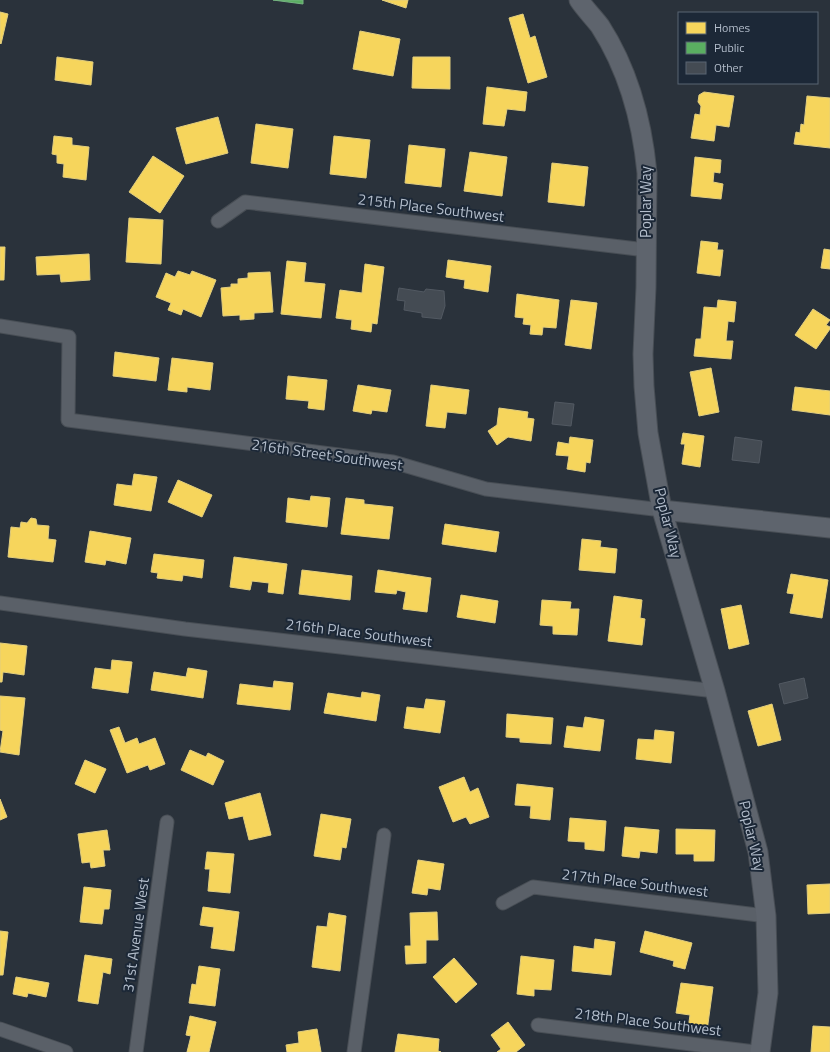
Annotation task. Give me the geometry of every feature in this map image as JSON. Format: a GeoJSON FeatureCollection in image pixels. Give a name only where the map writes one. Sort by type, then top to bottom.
{"type":"FeatureCollection","features":[{"type":"Feature","properties":{"kind":"main road","name":"Poplar Way"},"geometry":{"type":"LineString","coordinates":[[578,0],[599,26],[621,65],[638,114],[644,143],[647,173],[644,386],[648,433],[662,510],[715,690],[758,852],[766,916],[768,993],[760,1052]]}},
{"type":"Feature","properties":{"kind":"main road","name":"216th Street Southwest"},"geometry":{"type":"LineString","coordinates":[[662,510],[830,528]]}},
{"type":"Feature","properties":{"kind":"street","name":"215th Place Southwest"},"geometry":{"type":"LineString","coordinates":[[218,221],[245,202],[646,250]]}},
{"type":"Feature","properties":{"kind":"street","name":"216th Street Southwest"},"geometry":{"type":"LineString","coordinates":[[0,326],[69,337],[68,420],[393,462],[486,489],[662,510]]}},
{"type":"Feature","properties":{"kind":"street","name":"216th Place Southwest"},"geometry":{"type":"LineString","coordinates":[[0,603],[193,630],[715,690]]}},
{"type":"Feature","properties":{"kind":"street","name":"31st Avenue West"},"geometry":{"type":"LineString","coordinates":[[136,1052],[167,822]]}},
{"type":"Feature","properties":{"kind":"street"},"geometry":{"type":"LineString","coordinates":[[354,1052],[384,835]]}},
{"type":"Feature","properties":{"kind":"street","name":"217th Place Southwest"},"geometry":{"type":"LineString","coordinates":[[503,903],[533,887],[766,916]]}},
{"type":"Feature","properties":{"kind":"street","name":"218th Place Southwest"},"geometry":{"type":"LineString","coordinates":[[538,1025],[755,1052]]}},
{"type":"Feature","properties":{"kind":"street"},"geometry":{"type":"LineString","coordinates":[[0,1029],[66,1052]]}},
{"type":"Feature","properties":{"kind":"building: Homes"},"geometry":{"type":"Polygon","coordinates":[[[382,0],[408,0],[406,8],[382,0]]]}},
{"type":"Feature","properties":{"kind":"building: Homes"},"geometry":{"type":"Polygon","coordinates":[[[0,12],[8,14],[1,44],[0,43],[0,12]]]}},
{"type":"Feature","properties":{"kind":"building: Homes"},"geometry":{"type":"Polygon","coordinates":[[[523,14],[530,38],[535,36],[547,77],[528,83],[509,18],[523,14]]]}},
{"type":"Feature","properties":{"kind":"building: Homes"},"geometry":{"type":"Polygon","coordinates":[[[360,31],[400,39],[393,76],[353,69],[360,31]]]}},
{"type":"Feature","properties":{"kind":"building: Homes"},"geometry":{"type":"Polygon","coordinates":[[[57,57],[93,62],[91,85],[55,80],[57,57]]]}},
{"type":"Feature","properties":{"kind":"building: Homes"},"geometry":{"type":"Polygon","coordinates":[[[413,57],[450,57],[450,89],[412,88],[413,57]]]}},
{"type":"Feature","properties":{"kind":"building: Homes"},"geometry":{"type":"Polygon","coordinates":[[[487,87],[527,92],[525,111],[507,109],[504,126],[483,124],[487,87]]]}},
{"type":"Feature","properties":{"kind":"building: Homes"},"geometry":{"type":"Polygon","coordinates":[[[704,92],[734,96],[729,127],[716,125],[714,141],[691,138],[695,114],[700,115],[701,106],[698,102],[699,95],[704,92]]]}},
{"type":"Feature","properties":{"kind":"building: Homes"},"geometry":{"type":"Polygon","coordinates":[[[807,96],[830,98],[830,148],[794,144],[796,132],[800,133],[801,124],[804,125],[807,96]]]}},
{"type":"Feature","properties":{"kind":"building: Homes"},"geometry":{"type":"Polygon","coordinates":[[[218,117],[228,153],[186,164],[176,128],[218,117]]]}},
{"type":"Feature","properties":{"kind":"building: Homes"},"geometry":{"type":"Polygon","coordinates":[[[256,124],[293,129],[288,168],[251,163],[256,124]]]}},
{"type":"Feature","properties":{"kind":"building: Homes"},"geometry":{"type":"Polygon","coordinates":[[[54,136],[72,138],[72,145],[89,147],[86,180],[63,177],[64,164],[57,163],[57,155],[52,154],[54,136]]]}},
{"type":"Feature","properties":{"kind":"building: Homes"},"geometry":{"type":"Polygon","coordinates":[[[334,136],[370,140],[366,178],[330,174],[334,136]]]}},
{"type":"Feature","properties":{"kind":"building: Homes"},"geometry":{"type":"Polygon","coordinates":[[[409,145],[445,149],[441,187],[405,183],[409,145]]]}},
{"type":"Feature","properties":{"kind":"building: Homes"},"geometry":{"type":"Polygon","coordinates":[[[470,152],[507,157],[502,196],[464,191],[470,152]]]}},
{"type":"Feature","properties":{"kind":"building: Homes"},"geometry":{"type":"Polygon","coordinates":[[[153,156],[184,176],[160,213],[129,192],[153,156]]]}},
{"type":"Feature","properties":{"kind":"building: Homes"},"geometry":{"type":"Polygon","coordinates":[[[695,157],[721,160],[720,173],[714,172],[713,182],[723,184],[721,199],[691,196],[695,157]]]}},
{"type":"Feature","properties":{"kind":"building: Homes"},"geometry":{"type":"Polygon","coordinates":[[[552,163],[588,167],[584,206],[548,202],[552,163]]]}},
{"type":"Feature","properties":{"kind":"building: Homes"},"geometry":{"type":"Polygon","coordinates":[[[129,218],[163,220],[161,264],[126,262],[129,218]]]}},
{"type":"Feature","properties":{"kind":"building: Homes"},"geometry":{"type":"Polygon","coordinates":[[[701,241],[718,243],[717,250],[723,250],[720,276],[697,273],[701,241]]]}},
{"type":"Feature","properties":{"kind":"building: Homes"},"geometry":{"type":"Polygon","coordinates":[[[0,247],[5,247],[4,280],[0,280],[0,247]]]}},
{"type":"Feature","properties":{"kind":"building: Homes"},"geometry":{"type":"Polygon","coordinates":[[[824,249],[830,250],[830,269],[821,268],[824,249]]]}},
{"type":"Feature","properties":{"kind":"building: Homes"},"geometry":{"type":"Polygon","coordinates":[[[89,254],[90,280],[61,282],[60,274],[37,275],[36,257],[89,254]]]}},
{"type":"Feature","properties":{"kind":"building: Homes"},"geometry":{"type":"Polygon","coordinates":[[[448,260],[491,266],[488,292],[464,288],[465,280],[446,277],[448,260]]]}},
{"type":"Feature","properties":{"kind":"building: Homes"},"geometry":{"type":"Polygon","coordinates":[[[287,261],[306,263],[304,282],[325,284],[321,318],[281,314],[287,261]]]}},
{"type":"Feature","properties":{"kind":"building: Homes"},"geometry":{"type":"Polygon","coordinates":[[[365,264],[384,267],[377,324],[372,323],[371,332],[351,329],[352,320],[336,318],[340,290],[362,293],[365,264]]]}},
{"type":"Feature","properties":{"kind":"building: Homes"},"geometry":{"type":"Polygon","coordinates":[[[178,271],[190,275],[192,271],[216,280],[201,317],[183,309],[181,315],[168,310],[171,303],[156,297],[166,273],[175,277],[178,271]]]}},
{"type":"Feature","properties":{"kind":"building: Homes"},"geometry":{"type":"Polygon","coordinates":[[[270,272],[273,312],[254,313],[254,319],[240,320],[240,315],[223,316],[221,288],[231,287],[231,284],[238,284],[238,279],[248,278],[248,273],[270,272]]]}},
{"type":"Feature","properties":{"kind":"building: Homes"},"geometry":{"type":"Polygon","coordinates":[[[517,294],[559,300],[556,328],[543,327],[542,335],[530,334],[531,325],[523,324],[524,318],[515,317],[517,294]]]}},
{"type":"Feature","properties":{"kind":"building: Homes"},"geometry":{"type":"Polygon","coordinates":[[[571,300],[597,303],[591,349],[565,345],[571,300]]]}},
{"type":"Feature","properties":{"kind":"building: Homes"},"geometry":{"type":"Polygon","coordinates":[[[718,300],[736,302],[734,322],[728,321],[726,341],[733,341],[731,359],[694,356],[696,339],[701,339],[704,307],[717,308],[718,300]]]}},
{"type":"Feature","properties":{"kind":"building: Homes"},"geometry":{"type":"Polygon","coordinates":[[[813,309],[830,320],[826,325],[830,327],[830,329],[816,349],[795,335],[813,309]]]}},
{"type":"Feature","properties":{"kind":"building: Homes"},"geometry":{"type":"Polygon","coordinates":[[[115,352],[159,358],[156,381],[113,376],[115,352]]]}},
{"type":"Feature","properties":{"kind":"building: Homes"},"geometry":{"type":"Polygon","coordinates":[[[172,358],[213,363],[210,390],[187,387],[187,392],[168,390],[172,358]]]}},
{"type":"Feature","properties":{"kind":"building: Homes"},"geometry":{"type":"Polygon","coordinates":[[[711,368],[719,412],[699,416],[690,372],[711,368]]]}},
{"type":"Feature","properties":{"kind":"building: Homes"},"geometry":{"type":"Polygon","coordinates":[[[288,376],[327,380],[324,410],[308,408],[309,401],[286,399],[288,376]]]}},
{"type":"Feature","properties":{"kind":"building: Homes"},"geometry":{"type":"Polygon","coordinates":[[[358,385],[391,390],[387,412],[372,410],[371,414],[353,411],[358,385]]]}},
{"type":"Feature","properties":{"kind":"building: Homes"},"geometry":{"type":"Polygon","coordinates":[[[431,385],[469,390],[466,414],[447,412],[445,428],[426,426],[431,385]]]}},
{"type":"Feature","properties":{"kind":"building: Homes"},"geometry":{"type":"Polygon","coordinates":[[[795,387],[830,391],[830,415],[792,410],[795,387]]]}},
{"type":"Feature","properties":{"kind":"building: Homes"},"geometry":{"type":"Polygon","coordinates":[[[499,408],[528,412],[527,418],[534,419],[531,441],[508,437],[497,445],[488,431],[497,425],[499,408]]]}},
{"type":"Feature","properties":{"kind":"building: Homes"},"geometry":{"type":"Polygon","coordinates":[[[683,433],[704,436],[700,467],[682,464],[685,444],[681,444],[683,433]]]}},
{"type":"Feature","properties":{"kind":"building: Homes"},"geometry":{"type":"Polygon","coordinates":[[[570,437],[593,440],[590,463],[586,462],[585,472],[567,469],[569,456],[556,455],[558,442],[569,444],[570,437]]]}},
{"type":"Feature","properties":{"kind":"building: Homes"},"geometry":{"type":"Polygon","coordinates":[[[134,474],[157,477],[151,511],[114,505],[117,484],[132,486],[134,474]]]}},
{"type":"Feature","properties":{"kind":"building: Homes"},"geometry":{"type":"Polygon","coordinates":[[[178,480],[212,495],[202,517],[168,502],[178,480]]]}},
{"type":"Feature","properties":{"kind":"building: Homes"},"geometry":{"type":"Polygon","coordinates":[[[311,496],[330,498],[327,527],[286,522],[288,498],[310,501],[311,496]]]}},
{"type":"Feature","properties":{"kind":"building: Homes"},"geometry":{"type":"Polygon","coordinates":[[[346,498],[364,500],[364,504],[393,507],[389,539],[341,534],[346,498]]]}},
{"type":"Feature","properties":{"kind":"building: Homes"},"geometry":{"type":"Polygon","coordinates":[[[31,518],[36,519],[37,525],[49,526],[48,539],[56,540],[53,562],[8,557],[11,527],[20,528],[21,522],[27,523],[31,518]]]}},
{"type":"Feature","properties":{"kind":"building: Homes"},"geometry":{"type":"Polygon","coordinates":[[[445,524],[499,532],[496,552],[442,544],[445,524]]]}},
{"type":"Feature","properties":{"kind":"building: Homes"},"geometry":{"type":"Polygon","coordinates":[[[90,531],[131,538],[126,564],[106,560],[105,565],[85,562],[90,531]]]}},
{"type":"Feature","properties":{"kind":"building: Homes"},"geometry":{"type":"Polygon","coordinates":[[[582,539],[601,541],[600,547],[617,549],[615,573],[579,570],[582,539]]]}},
{"type":"Feature","properties":{"kind":"building: Homes"},"geometry":{"type":"Polygon","coordinates":[[[154,554],[204,560],[202,578],[183,575],[182,581],[157,578],[158,573],[151,572],[154,554]]]}},
{"type":"Feature","properties":{"kind":"building: Homes"},"geometry":{"type":"Polygon","coordinates":[[[234,557],[287,564],[283,594],[268,592],[269,583],[252,581],[250,590],[230,587],[234,557]]]}},
{"type":"Feature","properties":{"kind":"building: Homes"},"geometry":{"type":"Polygon","coordinates":[[[302,570],[352,576],[350,600],[299,594],[302,570]]]}},
{"type":"Feature","properties":{"kind":"building: Homes"},"geometry":{"type":"Polygon","coordinates":[[[378,570],[431,578],[427,612],[403,609],[406,592],[397,590],[396,594],[375,592],[378,570]]]}},
{"type":"Feature","properties":{"kind":"building: Homes"},"geometry":{"type":"Polygon","coordinates":[[[791,574],[828,580],[822,618],[790,613],[794,594],[787,593],[791,574]]]}},
{"type":"Feature","properties":{"kind":"building: Homes"},"geometry":{"type":"Polygon","coordinates":[[[461,595],[498,601],[495,623],[457,617],[461,595]]]}},
{"type":"Feature","properties":{"kind":"building: Homes"},"geometry":{"type":"Polygon","coordinates":[[[614,596],[642,600],[640,618],[645,619],[642,645],[608,641],[614,596]]]}},
{"type":"Feature","properties":{"kind":"building: Homes"},"geometry":{"type":"Polygon","coordinates":[[[542,600],[571,602],[570,609],[579,609],[577,635],[553,634],[553,626],[540,625],[542,600]]]}},
{"type":"Feature","properties":{"kind":"building: Homes"},"geometry":{"type":"Polygon","coordinates":[[[741,605],[749,644],[729,649],[721,609],[741,605]]]}},
{"type":"Feature","properties":{"kind":"building: Homes"},"geometry":{"type":"Polygon","coordinates":[[[0,643],[27,646],[24,675],[3,672],[2,682],[0,682],[0,643]]]}},
{"type":"Feature","properties":{"kind":"building: Homes"},"geometry":{"type":"Polygon","coordinates":[[[112,660],[132,662],[128,693],[92,688],[95,668],[111,670],[112,660]]]}},
{"type":"Feature","properties":{"kind":"building: Homes"},"geometry":{"type":"Polygon","coordinates":[[[188,668],[207,671],[203,698],[151,690],[154,672],[186,677],[188,668]]]}},
{"type":"Feature","properties":{"kind":"building: Homes"},"geometry":{"type":"Polygon","coordinates":[[[274,681],[293,683],[290,710],[237,704],[240,684],[273,688],[274,681]]]}},
{"type":"Feature","properties":{"kind":"building: Homes"},"geometry":{"type":"Polygon","coordinates":[[[362,692],[380,695],[376,721],[324,713],[328,693],[361,698],[362,692]]]}},
{"type":"Feature","properties":{"kind":"building: Homes"},"geometry":{"type":"Polygon","coordinates":[[[0,696],[25,698],[19,755],[0,752],[3,731],[0,730],[0,696]]]}},
{"type":"Feature","properties":{"kind":"building: Homes"},"geometry":{"type":"Polygon","coordinates":[[[426,699],[445,701],[440,733],[404,728],[407,707],[424,709],[426,699]]]}},
{"type":"Feature","properties":{"kind":"building: Homes"},"geometry":{"type":"Polygon","coordinates":[[[772,704],[781,740],[758,746],[748,711],[772,704]]]}},
{"type":"Feature","properties":{"kind":"building: Homes"},"geometry":{"type":"Polygon","coordinates":[[[507,714],[553,718],[551,744],[520,742],[520,738],[506,737],[507,714]]]}},
{"type":"Feature","properties":{"kind":"building: Homes"},"geometry":{"type":"Polygon","coordinates":[[[585,717],[604,720],[600,751],[564,747],[567,726],[583,728],[585,717]]]}},
{"type":"Feature","properties":{"kind":"building: Homes"},"geometry":{"type":"Polygon","coordinates":[[[119,727],[125,743],[137,738],[139,744],[155,738],[165,764],[150,770],[148,765],[127,773],[110,730],[119,727]]]}},
{"type":"Feature","properties":{"kind":"building: Homes"},"geometry":{"type":"Polygon","coordinates":[[[655,730],[674,732],[671,763],[636,759],[638,739],[654,740],[655,730]]]}},
{"type":"Feature","properties":{"kind":"building: Homes"},"geometry":{"type":"Polygon","coordinates":[[[190,750],[206,757],[208,753],[224,761],[213,785],[181,770],[190,750]]]}},
{"type":"Feature","properties":{"kind":"building: Homes"},"geometry":{"type":"Polygon","coordinates":[[[85,760],[106,769],[95,793],[75,784],[85,760]]]}},
{"type":"Feature","properties":{"kind":"building: Homes"},"geometry":{"type":"Polygon","coordinates":[[[464,777],[470,792],[478,788],[489,817],[470,824],[466,817],[453,822],[439,787],[464,777]]]}},
{"type":"Feature","properties":{"kind":"building: Homes"},"geometry":{"type":"Polygon","coordinates":[[[517,784],[553,788],[550,820],[530,818],[531,806],[515,805],[517,784]]]}},
{"type":"Feature","properties":{"kind":"building: Homes"},"geometry":{"type":"Polygon","coordinates":[[[260,793],[271,835],[249,840],[243,816],[229,819],[225,803],[260,793]]]}},
{"type":"Feature","properties":{"kind":"building: Homes"},"geometry":{"type":"Polygon","coordinates":[[[0,799],[7,817],[0,820],[0,799]]]}},
{"type":"Feature","properties":{"kind":"building: Homes"},"geometry":{"type":"Polygon","coordinates":[[[321,814],[351,819],[346,848],[342,847],[340,860],[314,856],[321,814]]]}},
{"type":"Feature","properties":{"kind":"building: Homes"},"geometry":{"type":"Polygon","coordinates":[[[570,818],[606,821],[604,851],[585,849],[585,842],[568,841],[570,818]]]}},
{"type":"Feature","properties":{"kind":"building: Homes"},"geometry":{"type":"Polygon","coordinates":[[[625,827],[659,830],[657,853],[640,851],[639,858],[622,856],[625,827]]]}},
{"type":"Feature","properties":{"kind":"building: Homes"},"geometry":{"type":"Polygon","coordinates":[[[676,829],[715,830],[714,861],[694,861],[694,854],[676,854],[676,829]]]}},
{"type":"Feature","properties":{"kind":"building: Homes"},"geometry":{"type":"Polygon","coordinates":[[[107,830],[110,850],[103,850],[105,866],[91,868],[90,862],[82,863],[78,834],[107,830]]]}},
{"type":"Feature","properties":{"kind":"building: Homes"},"geometry":{"type":"Polygon","coordinates":[[[207,852],[234,854],[230,893],[208,891],[210,869],[205,869],[207,852]]]}},
{"type":"Feature","properties":{"kind":"building: Homes"},"geometry":{"type":"Polygon","coordinates":[[[418,860],[444,864],[440,890],[428,888],[427,895],[412,893],[418,860]]]}},
{"type":"Feature","properties":{"kind":"building: Homes"},"geometry":{"type":"Polygon","coordinates":[[[830,884],[830,913],[808,914],[807,885],[830,884]]]}},
{"type":"Feature","properties":{"kind":"building: Homes"},"geometry":{"type":"Polygon","coordinates":[[[84,887],[111,890],[109,909],[104,909],[102,924],[80,922],[84,887]]]}},
{"type":"Feature","properties":{"kind":"building: Homes"},"geometry":{"type":"Polygon","coordinates":[[[203,907],[239,912],[234,951],[211,948],[214,927],[200,925],[203,907]]]}},
{"type":"Feature","properties":{"kind":"building: Homes"},"geometry":{"type":"Polygon","coordinates":[[[437,912],[438,940],[426,940],[426,963],[406,964],[405,946],[411,946],[410,913],[437,912]]]}},
{"type":"Feature","properties":{"kind":"building: Homes"},"geometry":{"type":"Polygon","coordinates":[[[329,913],[346,916],[340,971],[312,967],[317,926],[327,927],[329,913]]]}},
{"type":"Feature","properties":{"kind":"building: Homes"},"geometry":{"type":"Polygon","coordinates":[[[0,931],[8,932],[3,975],[0,975],[0,931]]]}},
{"type":"Feature","properties":{"kind":"building: Homes"},"geometry":{"type":"Polygon","coordinates":[[[645,931],[692,943],[685,969],[673,966],[674,961],[640,952],[645,931]]]}},
{"type":"Feature","properties":{"kind":"building: Homes"},"geometry":{"type":"Polygon","coordinates":[[[595,939],[615,942],[611,975],[572,971],[574,946],[594,949],[595,939]]]}},
{"type":"Feature","properties":{"kind":"building: Homes"},"geometry":{"type":"Polygon","coordinates":[[[85,955],[112,959],[110,974],[103,972],[98,1004],[78,1001],[85,955]]]}},
{"type":"Feature","properties":{"kind":"building: Homes"},"geometry":{"type":"Polygon","coordinates":[[[521,956],[554,960],[551,990],[534,989],[534,996],[517,994],[521,956]]]}},
{"type":"Feature","properties":{"kind":"building: Homes"},"geometry":{"type":"Polygon","coordinates":[[[454,958],[477,984],[456,1003],[433,977],[454,958]]]}},
{"type":"Feature","properties":{"kind":"building: Homes"},"geometry":{"type":"Polygon","coordinates":[[[199,966],[220,969],[215,1006],[189,1003],[192,984],[196,985],[199,966]]]}},
{"type":"Feature","properties":{"kind":"building: Homes"},"geometry":{"type":"Polygon","coordinates":[[[16,977],[49,983],[46,997],[28,993],[27,997],[13,994],[16,977]]]}},
{"type":"Feature","properties":{"kind":"building: Homes"},"geometry":{"type":"Polygon","coordinates":[[[681,983],[713,987],[707,1031],[688,1029],[690,1015],[676,1013],[681,983]]]}},
{"type":"Feature","properties":{"kind":"building: Homes"},"geometry":{"type":"Polygon","coordinates":[[[190,1016],[216,1022],[209,1052],[187,1052],[191,1036],[186,1035],[190,1016]]]}},
{"type":"Feature","properties":{"kind":"building: Homes"},"geometry":{"type":"Polygon","coordinates":[[[508,1022],[525,1045],[516,1052],[497,1052],[501,1049],[491,1035],[508,1022]]]}},
{"type":"Feature","properties":{"kind":"building: Homes"},"geometry":{"type":"Polygon","coordinates":[[[813,1026],[830,1027],[830,1052],[811,1052],[813,1026]]]}},
{"type":"Feature","properties":{"kind":"building: Homes"},"geometry":{"type":"Polygon","coordinates":[[[317,1029],[321,1052],[287,1052],[286,1045],[299,1043],[298,1032],[317,1029]]]}},
{"type":"Feature","properties":{"kind":"building: Homes"},"geometry":{"type":"Polygon","coordinates":[[[398,1034],[439,1039],[438,1051],[441,1052],[395,1052],[398,1034]]]}},
{"type":"Feature","properties":{"kind":"building: Public"},"geometry":{"type":"Polygon","coordinates":[[[273,0],[303,0],[303,4],[273,0]]]}},
{"type":"Feature","properties":{"kind":"building: Other"},"geometry":{"type":"Polygon","coordinates":[[[399,288],[424,292],[426,289],[444,291],[445,306],[441,319],[422,317],[422,313],[404,310],[405,301],[397,300],[399,288]]]}},
{"type":"Feature","properties":{"kind":"building: Other"},"geometry":{"type":"Polygon","coordinates":[[[555,402],[574,404],[571,426],[552,424],[555,402]]]}},
{"type":"Feature","properties":{"kind":"building: Other"},"geometry":{"type":"Polygon","coordinates":[[[735,437],[762,441],[759,463],[732,460],[735,437]]]}},
{"type":"Feature","properties":{"kind":"building: Other"},"geometry":{"type":"Polygon","coordinates":[[[804,678],[808,698],[784,704],[779,684],[804,678]]]}}]}
